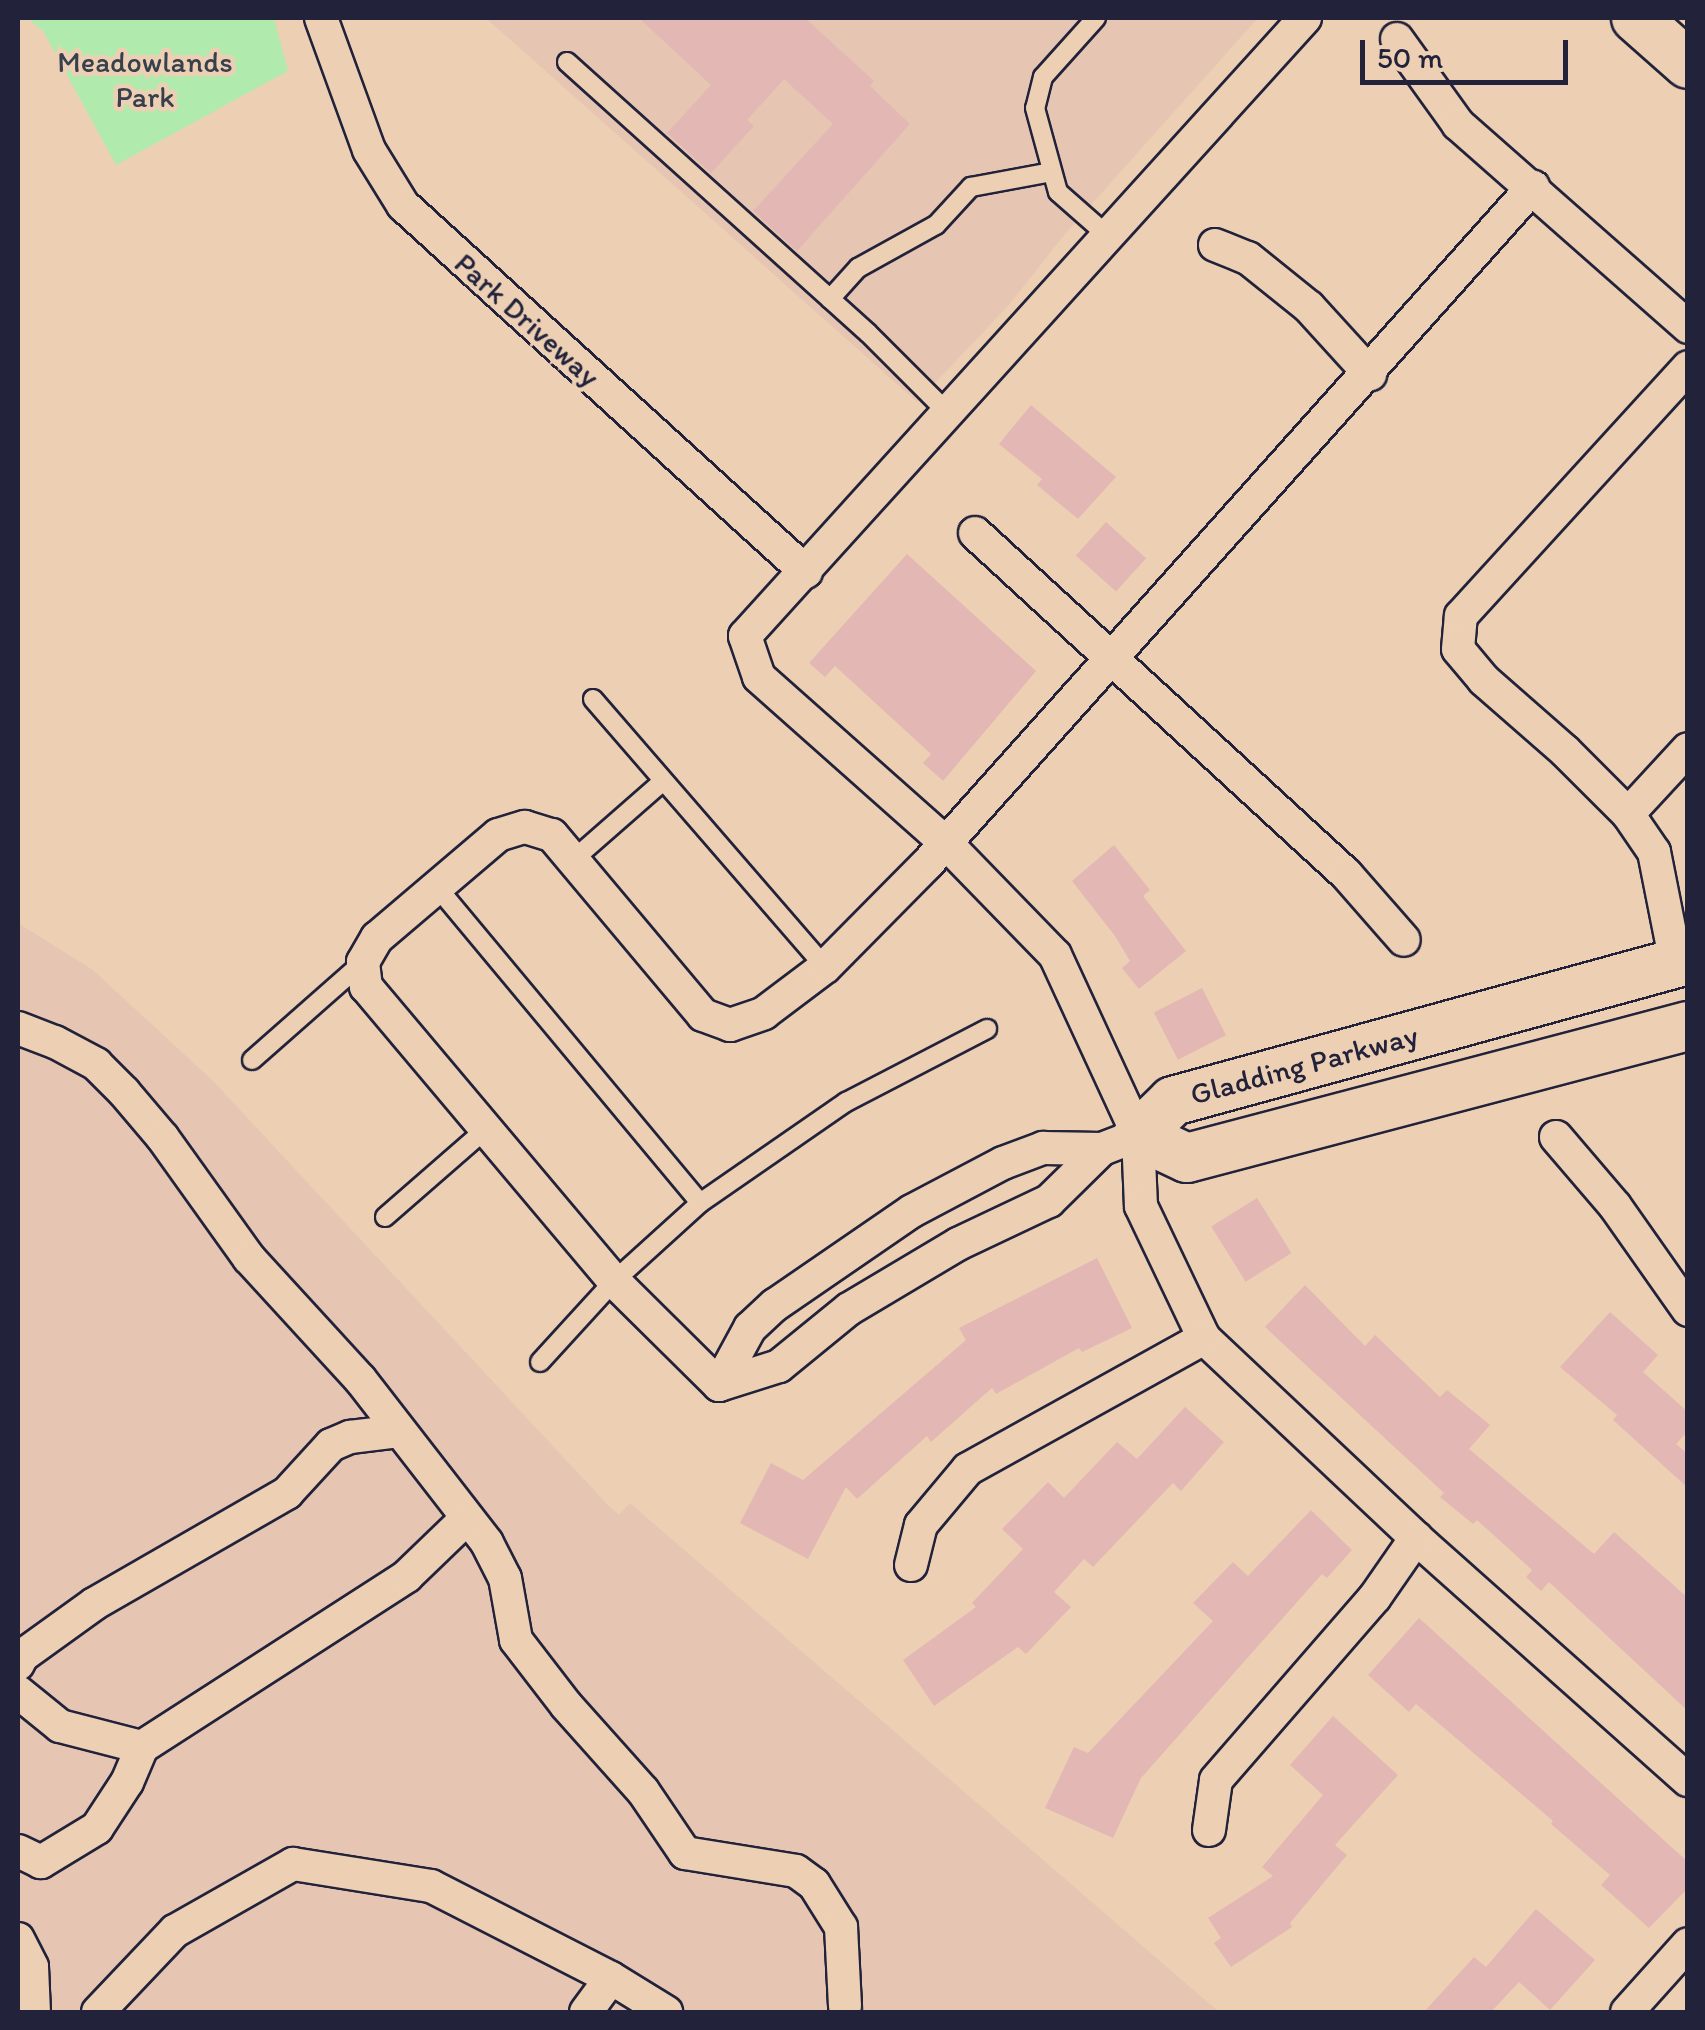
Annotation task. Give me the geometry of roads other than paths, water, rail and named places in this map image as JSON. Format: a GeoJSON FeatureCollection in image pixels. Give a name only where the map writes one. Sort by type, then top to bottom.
{"type":"FeatureCollection","features":[{"type":"Feature","properties":{"kind":"street","name":"Park Driveway"},"geometry":{"type":"LineString","coordinates":[[321,18],[369,150],[402,205],[806,572]]}},
{"type":"Feature","properties":{"kind":"street"},"geometry":{"type":"LineString","coordinates":[[1305,18],[746,636],[759,677],[946,843],[1055,955],[1101,1063],[1140,1206],[1204,1338],[1416,1538],[1688,1780]]}},
{"type":"Feature","properties":{"kind":"street"},"geometry":{"type":"LineString","coordinates":[[1636,18],[1688,64]]}},
{"type":"Feature","properties":{"kind":"street"},"geometry":{"type":"LineString","coordinates":[[1397,39],[1458,124],[1688,328]]}},
{"type":"Feature","properties":{"kind":"street"},"geometry":{"type":"LineString","coordinates":[[719,1385],[614,1281],[366,987],[363,962],[377,938],[498,835],[525,827],[552,835],[703,1015],[730,1025],[764,1013],[825,967],[946,843],[1370,374],[1533,187]]}},
{"type":"Feature","properties":{"kind":"street"},"geometry":{"type":"LineString","coordinates":[[1216,246],[1248,258],[1309,306],[1370,374]]}},
{"type":"Feature","properties":{"kind":"street"},"geometry":{"type":"LineString","coordinates":[[1682,961],[1654,852],[1628,814],[1565,751],[1484,680],[1458,649],[1461,616],[1688,366]]}},
{"type":"Feature","properties":{"kind":"street"},"geometry":{"type":"LineString","coordinates":[[976,533],[1110,661],[1348,874],[1404,940]]}},
{"type":"Feature","properties":{"kind":"street"},"geometry":{"type":"LineString","coordinates":[[1628,814],[1688,750]]}},
{"type":"Feature","properties":{"kind":"street","name":"Gladding Parkway"},"geometry":{"type":"LineString","coordinates":[[1120,1142],[1172,1101],[1682,961]]}},
{"type":"Feature","properties":{"kind":"street","name":"Gladding Parkway"},"geometry":{"type":"LineString","coordinates":[[1120,1142],[1188,1158],[1688,1026]]}},
{"type":"Feature","properties":{"kind":"street"},"geometry":{"type":"LineString","coordinates":[[18,1028],[96,1064],[124,1092],[164,1138],[249,1258],[360,1379],[487,1542],[506,1578],[516,1640],[566,1705],[642,1791],[685,1853],[796,1872],[814,1884],[841,1928],[847,2010]]}},
{"type":"Feature","properties":{"kind":"street"},"geometry":{"type":"LineString","coordinates":[[1556,1137],[1615,1206],[1688,1310]]}},
{"type":"Feature","properties":{"kind":"street"},"geometry":{"type":"LineString","coordinates":[[719,1385],[780,1366],[849,1309],[958,1244],[1049,1201],[1120,1142]]}},
{"type":"Feature","properties":{"kind":"street"},"geometry":{"type":"LineString","coordinates":[[719,1385],[750,1328],[775,1305],[912,1211],[1003,1163],[1044,1148],[1120,1142]]}},
{"type":"Feature","properties":{"kind":"street"},"geometry":{"type":"LineString","coordinates":[[911,1565],[921,1525],[968,1469],[1204,1338]]}},
{"type":"Feature","properties":{"kind":"street"},"geometry":{"type":"LineString","coordinates":[[18,1664],[22,1656],[94,1604],[287,1493],[331,1446],[350,1437],[399,1432]]}},
{"type":"Feature","properties":{"kind":"street"},"geometry":{"type":"LineString","coordinates":[[18,1851],[41,1862],[96,1828],[127,1782],[142,1747],[407,1576],[467,1518]]}},
{"type":"Feature","properties":{"kind":"street"},"geometry":{"type":"LineString","coordinates":[[1210,1830],[1216,1780],[1374,1597],[1416,1538]]}},
{"type":"Feature","properties":{"kind":"street"},"geometry":{"type":"LineString","coordinates":[[18,1692],[60,1726],[142,1747]]}},
{"type":"Feature","properties":{"kind":"street"},"geometry":{"type":"LineString","coordinates":[[98,2012],[174,1931],[293,1864],[431,1886],[611,1978],[666,2012]]}},
{"type":"Feature","properties":{"kind":"street"},"geometry":{"type":"LineString","coordinates":[[18,1939],[32,1966],[34,2012]]}},
{"type":"Feature","properties":{"kind":"street"},"geometry":{"type":"LineString","coordinates":[[1627,2012],[1688,1944]]}},
{"type":"Feature","properties":{"kind":"street"},"geometry":{"type":"LineString","coordinates":[[586,2012],[611,1978]]}},
{"type":"Feature","properties":{"kind":"lane"},"geometry":{"type":"LineString","coordinates":[[1096,18],[1036,91],[1038,125],[1058,192],[1108,236]]}},
{"type":"Feature","properties":{"kind":"lane"},"geometry":{"type":"LineString","coordinates":[[567,62],[830,299],[948,414]]}},
{"type":"Feature","properties":{"kind":"lane"},"geometry":{"type":"LineString","coordinates":[[830,299],[858,268],[936,224],[970,187],[1052,172]]}},
{"type":"Feature","properties":{"kind":"lane"},"geometry":{"type":"LineString","coordinates":[[593,699],[825,967]]}},
{"type":"Feature","properties":{"kind":"lane"},"geometry":{"type":"LineString","coordinates":[[573,860],[662,782]]}},
{"type":"Feature","properties":{"kind":"lane"},"geometry":{"type":"LineString","coordinates":[[438,887],[700,1203]]}},
{"type":"Feature","properties":{"kind":"lane"},"geometry":{"type":"LineString","coordinates":[[252,1060],[363,962]]}},
{"type":"Feature","properties":{"kind":"lane"},"geometry":{"type":"LineString","coordinates":[[540,1362],[614,1281],[700,1203],[846,1102],[987,1028]]}},
{"type":"Feature","properties":{"kind":"lane"},"geometry":{"type":"LineString","coordinates":[[385,1217],[486,1129]]}},
{"type":"Feature","properties":{"kind":"park label","name":"Meadowlands Park"},"geometry":{"type":"Point","coordinates":[145,79]}}]}
